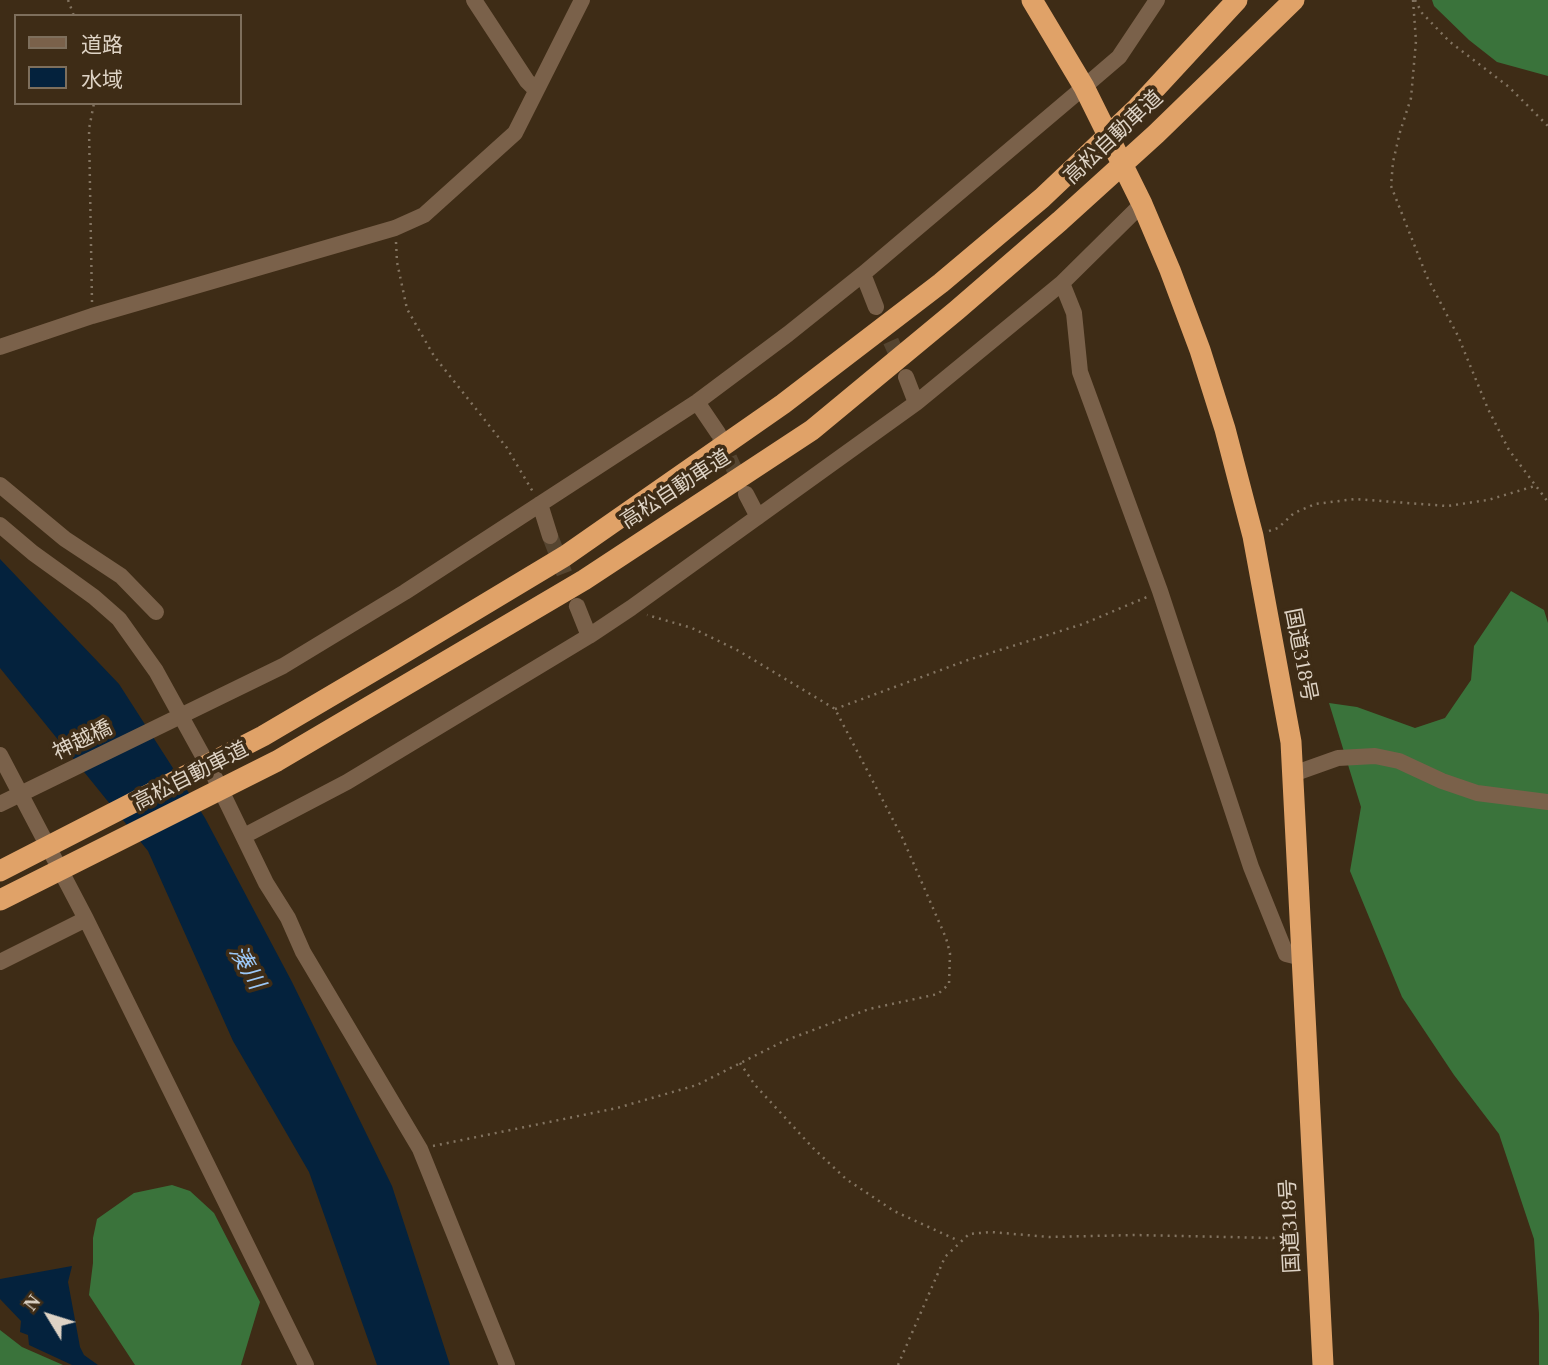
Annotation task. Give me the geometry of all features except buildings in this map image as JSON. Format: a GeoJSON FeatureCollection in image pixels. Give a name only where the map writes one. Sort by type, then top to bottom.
{"type":"FeatureCollection","features":[{"type":"Feature","properties":{"kind":"highway","name":"国道318号"},"geometry":{"type":"LineString","coordinates":[[1032,0],[1084,88],[1142,204],[1170,270],[1200,350],[1225,429],[1252,536],[1292,742],[1323,1365]]}},
{"type":"Feature","properties":{"kind":"highway","name":"高松自動車道"},"geometry":{"type":"LineString","coordinates":[[0,871],[263,736],[565,556],[783,404],[941,283],[1042,198],[1138,107],[1237,0]]}},
{"type":"Feature","properties":{"kind":"highway","name":"高松自動車道"},"geometry":{"type":"LineString","coordinates":[[0,900],[277,761],[584,580],[812,430],[957,310],[1156,134],[1294,0]]}},
{"type":"Feature","properties":{"kind":"street"},"geometry":{"type":"LineString","coordinates":[[474,0],[535,89]]}},
{"type":"Feature","properties":{"kind":"street"},"geometry":{"type":"LineString","coordinates":[[0,347],[92,316],[395,228],[424,215],[515,134],[535,89],[582,0]]}},
{"type":"Feature","properties":{"kind":"street","name":"神越橋"},"geometry":{"type":"LineString","coordinates":[[0,804],[283,666],[405,592],[697,402],[863,274],[1084,88],[1119,57],[1157,0]]}},
{"type":"Feature","properties":{"kind":"street"},"geometry":{"type":"LineString","coordinates":[[244,836],[346,782],[631,608],[916,403],[1062,283],[1142,204]]}},
{"type":"Feature","properties":{"kind":"street"},"geometry":{"type":"LineString","coordinates":[[863,274],[876,307]]}},
{"type":"Feature","properties":{"kind":"street"},"geometry":{"type":"LineString","coordinates":[[1062,283],[1073,313],[1080,372],[1160,591],[1251,867],[1286,954],[1302,958]]}},
{"type":"Feature","properties":{"kind":"street"},"geometry":{"type":"LineString","coordinates":[[906,377],[916,403]]}},
{"type":"Feature","properties":{"kind":"street"},"geometry":{"type":"LineString","coordinates":[[697,402],[718,433]]}},
{"type":"Feature","properties":{"kind":"street"},"geometry":{"type":"LineString","coordinates":[[0,485],[65,539],[121,576],[156,612]]}},
{"type":"Feature","properties":{"kind":"street"},"geometry":{"type":"LineString","coordinates":[[746,494],[758,517]]}},
{"type":"Feature","properties":{"kind":"street"},"geometry":{"type":"LineString","coordinates":[[540,504],[550,536]]}},
{"type":"Feature","properties":{"kind":"street"},"geometry":{"type":"LineString","coordinates":[[0,525],[119,619],[156,671],[303,951],[420,1149],[507,1365]]}},
{"type":"Feature","properties":{"kind":"street"},"geometry":{"type":"LineString","coordinates":[[577,606],[589,636]]}},
{"type":"Feature","properties":{"kind":"street"},"geometry":{"type":"LineString","coordinates":[[0,755],[28,791],[86,919],[306,1365]]}},
{"type":"Feature","properties":{"kind":"street"},"geometry":{"type":"LineString","coordinates":[[1293,774],[1338,758],[1375,756],[1399,761],[1442,781],[1477,793],[1548,802]]}},
{"type":"Feature","properties":{"kind":"street"},"geometry":{"type":"LineString","coordinates":[[0,962],[86,919]]}},
{"type":"Feature","properties":{"kind":"path"},"geometry":{"type":"LineString","coordinates":[[1414,0],[1422,13],[1450,42],[1509,87],[1548,126]]}},
{"type":"Feature","properties":{"kind":"path"},"geometry":{"type":"LineString","coordinates":[[1414,0],[1416,41],[1411,98],[1393,162],[1391,186],[1427,276],[1458,336],[1488,409],[1509,450],[1548,502]]}},
{"type":"Feature","properties":{"kind":"path"},"geometry":{"type":"LineString","coordinates":[[92,316],[89,129],[94,105]]}},
{"type":"Feature","properties":{"kind":"path"},"geometry":{"type":"LineString","coordinates":[[395,228],[397,262],[407,309],[435,356],[506,448],[540,504]]}},
{"type":"Feature","properties":{"kind":"path"},"geometry":{"type":"LineString","coordinates":[[1252,536],[1278,528],[1294,513],[1315,504],[1355,499],[1447,506],[1488,500],[1535,486]]}},
{"type":"Feature","properties":{"kind":"path"},"geometry":{"type":"LineString","coordinates":[[835,709],[968,660],[1083,624],[1160,591]]}},
{"type":"Feature","properties":{"kind":"path"},"geometry":{"type":"LineString","coordinates":[[420,1149],[617,1108],[696,1085],[784,1041],[869,1009],[938,994],[949,984],[950,953],[946,938],[902,837],[835,709],[740,652],[692,628],[631,608]]}},
{"type":"Feature","properties":{"kind":"path"},"geometry":{"type":"LineString","coordinates":[[740,1063],[763,1094],[846,1179],[894,1211],[960,1241]]}},
{"type":"Feature","properties":{"kind":"path"},"geometry":{"type":"LineString","coordinates":[[898,1365],[946,1257],[969,1234],[991,1232],[1049,1237],[1135,1235],[1273,1238],[1315,1225]]}},
{"type":"Feature","properties":{"kind":"green space"},"geometry":{"type":"Polygon","coordinates":[[[1432,0],[1548,0],[1548,76],[1497,62],[1469,40],[1434,6],[1432,0]]]}},
{"type":"Feature","properties":{"kind":"green space"},"geometry":{"type":"Polygon","coordinates":[[[1511,591],[1544,610],[1548,623],[1548,1365],[1539,1365],[1534,1239],[1499,1134],[1454,1075],[1402,997],[1350,871],[1361,807],[1329,703],[1357,707],[1415,728],[1445,718],[1471,680],[1474,646],[1511,591]]]}},
{"type":"Feature","properties":{"kind":"green space"},"geometry":{"type":"Polygon","coordinates":[[[172,1185],[190,1191],[214,1213],[260,1302],[241,1365],[135,1365],[89,1295],[97,1219],[134,1193],[172,1185]]]}},
{"type":"Feature","properties":{"kind":"green space"},"geometry":{"type":"Polygon","coordinates":[[[0,1330],[22,1347],[63,1365],[0,1365],[0,1330]]]}},
{"type":"Feature","properties":{"kind":"water","name":"湊川"},"geometry":{"type":"Polygon","coordinates":[[[0,559],[119,684],[205,818],[292,982],[392,1186],[450,1365],[377,1365],[309,1172],[233,1041],[148,851],[0,668],[0,559]]]}},
{"type":"Feature","properties":{"kind":"water"},"geometry":{"type":"Polygon","coordinates":[[[72,1266],[68,1282],[80,1347],[84,1355],[98,1365],[72,1365],[29,1345],[28,1335],[20,1332],[21,1321],[0,1299],[0,1279],[72,1266]]]}},
{"type":"Feature","properties":{"kind":"tunnel"},"geometry":{"type":"LineString","coordinates":[[881,319],[902,366]]}},
{"type":"Feature","properties":{"kind":"tunnel"},"geometry":{"type":"LineString","coordinates":[[719,436],[742,486]]}},
{"type":"Feature","properties":{"kind":"tunnel"},"geometry":{"type":"LineString","coordinates":[[550,536],[577,606]]}}]}
